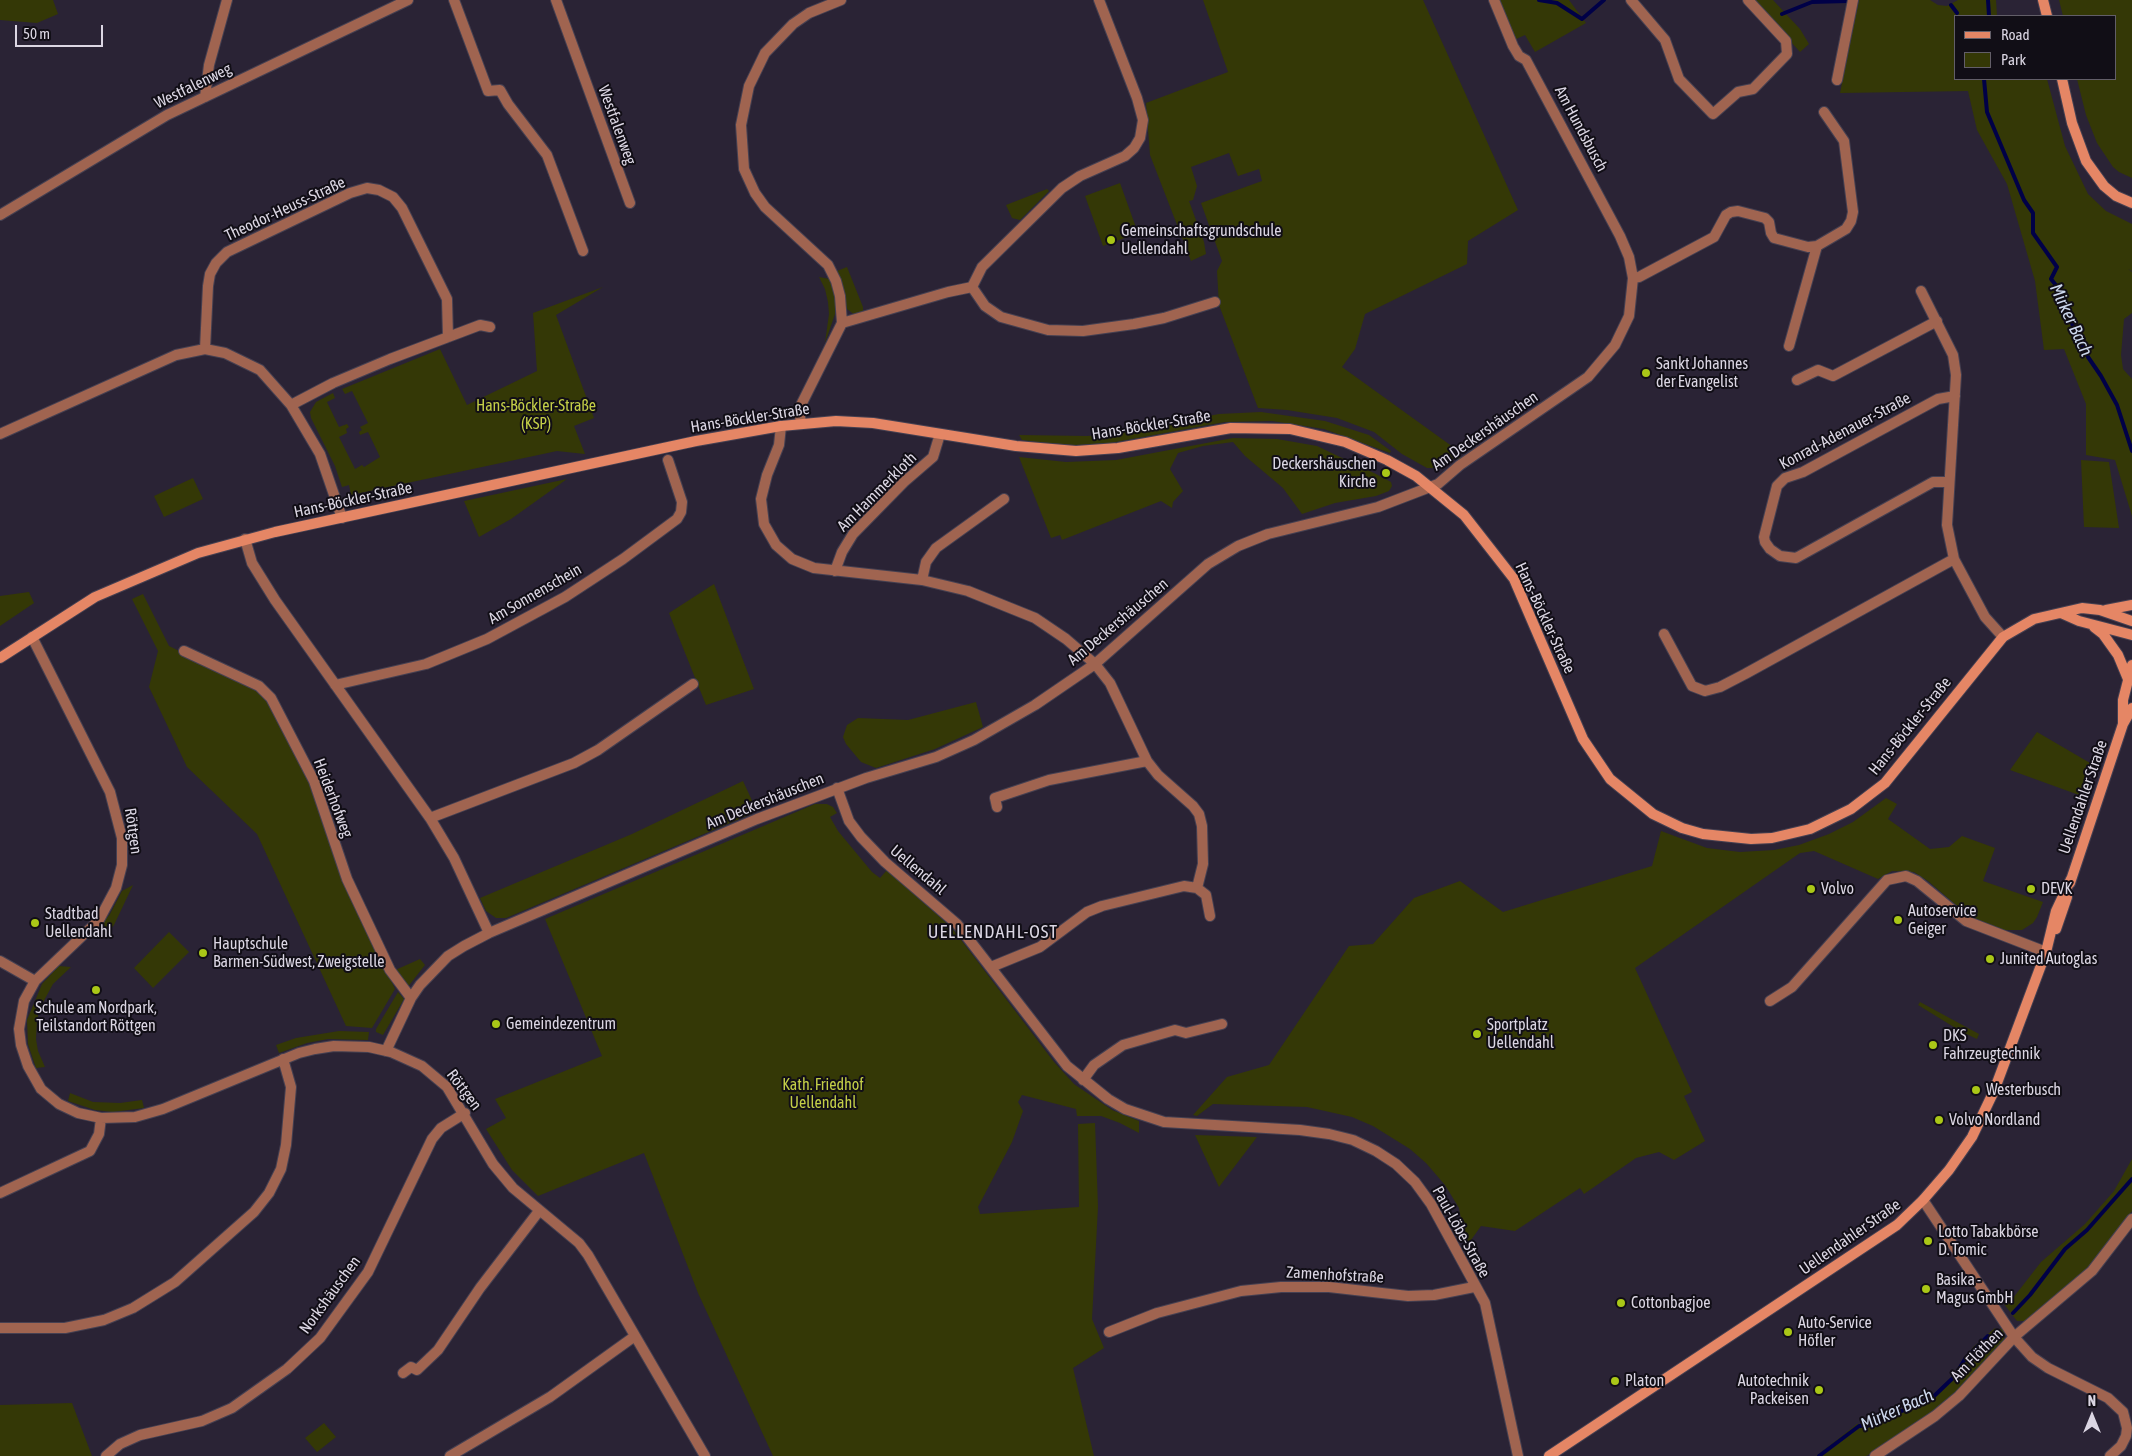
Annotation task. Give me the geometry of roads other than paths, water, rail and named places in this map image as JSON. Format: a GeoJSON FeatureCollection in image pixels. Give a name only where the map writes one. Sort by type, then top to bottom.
{"type":"FeatureCollection","features":[{"type":"Feature","properties":{"kind":"street"},"geometry":{"type":"LineString","coordinates":[[205,97],[208,65],[227,0]]}},
{"type":"Feature","properties":{"kind":"street","name":"Westfalenweg"},"geometry":{"type":"LineString","coordinates":[[0,215],[140,129],[408,0]]}},
{"type":"Feature","properties":{"kind":"street"},"geometry":{"type":"LineString","coordinates":[[454,0],[488,91],[500,90],[508,104],[547,155],[583,251]]}},
{"type":"Feature","properties":{"kind":"street","name":"Westfalenweg"},"geometry":{"type":"LineString","coordinates":[[556,0],[630,204]]}},
{"type":"Feature","properties":{"kind":"street"},"geometry":{"type":"LineString","coordinates":[[801,423],[799,409],[842,323],[840,296],[836,281],[828,265],[759,199],[744,169],[741,144],[744,102],[765,53],[794,24],[809,13],[841,0]]}},
{"type":"Feature","properties":{"kind":"street"},"geometry":{"type":"LineString","coordinates":[[972,288],[982,267],[1062,188],[1080,176],[1125,156],[1134,148],[1140,138],[1143,120],[1137,98],[1099,0]]}},
{"type":"Feature","properties":{"kind":"street","name":"Am Hundsbusch"},"geometry":{"type":"LineString","coordinates":[[1494,0],[1512,46],[1519,56],[1526,60],[1620,236],[1629,257],[1632,278]]}},
{"type":"Feature","properties":{"kind":"street"},"geometry":{"type":"LineString","coordinates":[[1631,0],[1665,40],[1679,79],[1712,114],[1738,92],[1753,89],[1787,54],[1786,41],[1748,0]]}},
{"type":"Feature","properties":{"kind":"street"},"geometry":{"type":"LineString","coordinates":[[1837,80],[1853,0]]}},
{"type":"Feature","properties":{"kind":"street"},"geometry":{"type":"LineString","coordinates":[[2043,0],[2047,15]]}},
{"type":"Feature","properties":{"kind":"street"},"geometry":{"type":"LineString","coordinates":[[2062,80],[2072,123],[2086,161],[2104,186],[2116,196],[2131,202]]}},
{"type":"Feature","properties":{"kind":"street"},"geometry":{"type":"LineString","coordinates":[[1632,278],[1639,277],[1714,237],[1726,215],[1738,211],[1765,218],[1769,222],[1774,238],[1817,246],[1846,229],[1855,219],[1844,141],[1824,112]]}},
{"type":"Feature","properties":{"kind":"street","name":"Theodor-Heuss-Straße"},"geometry":{"type":"LineString","coordinates":[[205,349],[210,274],[216,263],[227,252],[350,193],[367,188],[379,190],[393,198],[402,208],[447,299],[448,337]]}},
{"type":"Feature","properties":{"kind":"street"},"geometry":{"type":"LineString","coordinates":[[1789,346],[1817,246]]}},
{"type":"Feature","properties":{"kind":"street","name":"Am Deckershäuschen"},"geometry":{"type":"LineString","coordinates":[[386,1051],[411,998],[434,969],[448,956],[489,933],[757,819],[838,788],[936,757],[974,740],[1035,706],[1095,664],[1208,564],[1238,546],[1268,534],[1378,507],[1438,484],[1460,465],[1594,371],[1615,345],[1629,316],[1632,278]]}},
{"type":"Feature","properties":{"kind":"street"},"geometry":{"type":"LineString","coordinates":[[842,323],[948,292],[972,288]]}},
{"type":"Feature","properties":{"kind":"street"},"geometry":{"type":"LineString","coordinates":[[972,288],[985,306],[1001,317],[1048,330],[1083,331],[1134,324],[1164,318],[1215,302]]}},
{"type":"Feature","properties":{"kind":"street"},"geometry":{"type":"LineString","coordinates":[[1921,291],[1953,355],[1956,375],[1947,525],[1954,559],[1985,617],[2003,637]]}},
{"type":"Feature","properties":{"kind":"street"},"geometry":{"type":"LineString","coordinates":[[1797,380],[1818,370],[1833,376],[1937,321]]}},
{"type":"Feature","properties":{"kind":"street"},"geometry":{"type":"LineString","coordinates":[[291,405],[333,383],[448,337],[480,325],[490,326]]}},
{"type":"Feature","properties":{"kind":"street"},"geometry":{"type":"LineString","coordinates":[[0,434],[176,355],[205,349],[235,356],[260,370],[291,405],[320,454],[342,518]]}},
{"type":"Feature","properties":{"kind":"street","name":"Konrad-Adenauer-Straße"},"geometry":{"type":"LineString","coordinates":[[1949,482],[1933,482],[1796,558],[1780,556],[1770,549],[1765,542],[1764,537],[1777,486],[1785,478],[1803,472],[1938,399],[1955,396]]}},
{"type":"Feature","properties":{"kind":"street","name":"Hans-Böckler-Straße"},"geometry":{"type":"LineString","coordinates":[[0,658],[95,597],[198,552],[245,539],[696,441],[801,423],[836,421],[864,422],[1016,446],[1076,451],[1118,448],[1231,428],[1290,429],[1319,435],[1371,453],[1401,467],[1430,486],[1464,515],[1514,578],[1583,739],[1610,778],[1629,797],[1653,814],[1682,828],[1703,834],[1752,839],[1772,838],[1810,829],[1851,809],[1884,783],[2003,637],[2034,619],[2082,608],[2100,610],[2132,621]]}},
{"type":"Feature","properties":{"kind":"street"},"geometry":{"type":"LineString","coordinates":[[781,426],[779,444],[766,475],[761,499],[764,524],[776,545],[792,559],[814,568],[835,572],[922,580],[968,591],[1034,618],[1066,639],[1095,664],[1110,683],[1147,761],[1158,775],[1193,806],[1199,814],[1202,826],[1203,864],[1197,888]]}},
{"type":"Feature","properties":{"kind":"street","name":"Am Hammerkloth"},"geometry":{"type":"LineString","coordinates":[[835,572],[842,552],[853,534],[904,482],[934,457],[940,434]]}},
{"type":"Feature","properties":{"kind":"street","name":"Am Sonnenschein"},"geometry":{"type":"LineString","coordinates":[[335,685],[426,664],[488,640],[565,596],[623,559],[678,519],[682,502],[668,460]]}},
{"type":"Feature","properties":{"kind":"street"},"geometry":{"type":"LineString","coordinates":[[922,580],[926,562],[936,548],[1004,499]]}},
{"type":"Feature","properties":{"kind":"street"},"geometry":{"type":"LineString","coordinates":[[245,539],[252,563],[275,600],[430,818],[458,866],[489,933]]}},
{"type":"Feature","properties":{"kind":"street"},"geometry":{"type":"LineString","coordinates":[[1664,634],[1692,686],[1705,691],[1720,687],[1745,674],[1954,559]]}},
{"type":"Feature","properties":{"kind":"street"},"geometry":{"type":"LineString","coordinates":[[2100,610],[2113,610],[2132,605]]}},
{"type":"Feature","properties":{"kind":"street"},"geometry":{"type":"LineString","coordinates":[[2061,613],[2089,624],[2132,636]]}},
{"type":"Feature","properties":{"kind":"street"},"geometry":{"type":"LineString","coordinates":[[2089,624],[2103,634],[2118,655],[2128,679]]}},
{"type":"Feature","properties":{"kind":"street","name":"Röttgen"},"geometry":{"type":"LineString","coordinates":[[32,637],[110,792],[122,838],[122,865],[116,888],[99,920],[35,980],[24,1001],[19,1029],[21,1045],[35,1081],[59,1104],[78,1113],[101,1118],[135,1117],[148,1114],[283,1059],[315,1049],[334,1046],[368,1047],[407,1059],[435,1075],[447,1087],[465,1113],[494,1164],[513,1188],[579,1243],[704,1456]]}},
{"type":"Feature","properties":{"kind":"street","name":"Heiderhofweg"},"geometry":{"type":"LineString","coordinates":[[184,651],[259,686],[271,698],[314,781],[347,879],[362,912],[390,970],[411,998]]}},
{"type":"Feature","properties":{"kind":"street","name":"Uellendahler Straße"},"geometry":{"type":"LineString","coordinates":[[2122,724],[2122,700],[2132,665]]}},
{"type":"Feature","properties":{"kind":"street"},"geometry":{"type":"LineString","coordinates":[[430,818],[574,762],[598,750],[693,684]]}},
{"type":"Feature","properties":{"kind":"street","name":"Uellendahler Straße"},"geometry":{"type":"LineString","coordinates":[[1549,1456],[1897,1226],[1949,1170],[1975,1130],[1999,1080],[2046,952],[2056,911],[2071,878],[2122,724],[2132,708]]}},
{"type":"Feature","properties":{"kind":"street"},"geometry":{"type":"LineString","coordinates":[[996,807],[995,798],[1049,780],[1147,761]]}},
{"type":"Feature","properties":{"kind":"street","name":"Uellendahl"},"geometry":{"type":"LineString","coordinates":[[838,788],[849,820],[861,837],[885,862],[944,911],[966,934],[1066,1066],[1108,1099],[1147,1118]]}},
{"type":"Feature","properties":{"kind":"street"},"geometry":{"type":"LineString","coordinates":[[1770,1001],[1792,987],[1887,880],[1906,876],[1917,881],[1966,921],[2046,952]]}},
{"type":"Feature","properties":{"kind":"street"},"geometry":{"type":"LineString","coordinates":[[991,967],[1040,946],[1087,912],[1102,906],[1184,886],[1197,888],[1206,895],[1210,916]]}},
{"type":"Feature","properties":{"kind":"street"},"geometry":{"type":"LineString","coordinates":[[0,961],[35,980]]}},
{"type":"Feature","properties":{"kind":"street"},"geometry":{"type":"LineString","coordinates":[[1083,1080],[1094,1064],[1123,1045],[1175,1030],[1186,1033],[1222,1024]]}},
{"type":"Feature","properties":{"kind":"street"},"geometry":{"type":"LineString","coordinates":[[0,1328],[65,1328],[104,1320],[133,1308],[175,1282],[254,1212],[269,1193],[281,1169],[286,1145],[291,1087],[283,1059]]}},
{"type":"Feature","properties":{"kind":"street","name":"Norkshäuschen"},"geometry":{"type":"LineString","coordinates":[[106,1456],[120,1444],[140,1435],[202,1421],[232,1408],[287,1369],[314,1344],[341,1312],[368,1272],[432,1138],[441,1128],[465,1113]]}},
{"type":"Feature","properties":{"kind":"street"},"geometry":{"type":"LineString","coordinates":[[0,1194],[90,1151],[99,1134],[101,1118]]}},
{"type":"Feature","properties":{"kind":"street","name":"Paul-Löbe-Straße"},"geometry":{"type":"LineString","coordinates":[[1147,1118],[1180,1124],[1300,1130],[1328,1134],[1353,1140],[1376,1151],[1403,1170],[1431,1204],[1474,1287],[1485,1303],[1518,1456]]}},
{"type":"Feature","properties":{"kind":"street"},"geometry":{"type":"LineString","coordinates":[[1923,1200],[2014,1337],[2032,1357],[2048,1368],[2108,1398],[2123,1412],[2127,1428],[2126,1436],[2121,1446],[2110,1456]]}},
{"type":"Feature","properties":{"kind":"street"},"geometry":{"type":"LineString","coordinates":[[404,1372],[411,1367],[417,1370],[438,1350],[480,1288],[539,1211]]}},
{"type":"Feature","properties":{"kind":"street","name":"Am Flöthen"},"geometry":{"type":"LineString","coordinates":[[1875,1456],[1935,1416],[1953,1401],[2014,1337],[2092,1271],[2132,1219]]}},
{"type":"Feature","properties":{"kind":"street","name":"Zamenhofstraße"},"geometry":{"type":"LineString","coordinates":[[1109,1332],[1157,1313],[1241,1291],[1280,1287],[1329,1287],[1408,1296],[1434,1295],[1474,1287]]}},
{"type":"Feature","properties":{"kind":"street"},"geometry":{"type":"LineString","coordinates":[[450,1456],[550,1397],[635,1336]]}},
{"type":"Feature","properties":{"kind":"waterway"},"geometry":{"type":"LineString","coordinates":[[1539,0],[1557,3],[1582,19],[1604,0]]}},
{"type":"Feature","properties":{"kind":"waterway","name":"Mirker Bach"},"geometry":{"type":"LineString","coordinates":[[1988,0],[1989,15]]}},
{"type":"Feature","properties":{"kind":"waterway"},"geometry":{"type":"LineString","coordinates":[[1782,14],[1812,2],[1847,1]]}},
{"type":"Feature","properties":{"kind":"waterway"},"geometry":{"type":"LineString","coordinates":[[1951,5],[1957,13]]}},
{"type":"Feature","properties":{"kind":"waterway","name":"Mirker Bach"},"geometry":{"type":"LineString","coordinates":[[1984,80],[1987,112],[2024,200],[2033,213],[2033,233],[2057,267],[2051,279],[2059,289],[2073,326],[2088,357],[2117,405],[2132,451]]}},
{"type":"Feature","properties":{"kind":"waterway","name":"Mirker Bach"},"geometry":{"type":"LineString","coordinates":[[2013,1313],[2030,1295],[2065,1249],[2087,1230],[2132,1179]]}},
{"type":"Feature","properties":{"kind":"waterway","name":"Mirker Bach"},"geometry":{"type":"LineString","coordinates":[[1819,1456],[1859,1426],[1867,1426],[1932,1398],[1955,1376],[1965,1359],[1988,1336]]}},
{"type":"Feature","properties":{"kind":"place","name":"Gemeinschaftsgrundschule Uellendahl"},"geometry":{"type":"Point","coordinates":[1111,240]}},
{"type":"Feature","properties":{"kind":"place","name":"Sankt Johannes der Evangelist"},"geometry":{"type":"Point","coordinates":[1646,373]}},
{"type":"Feature","properties":{"kind":"place","name":"Deckershäuschen Kirche"},"geometry":{"type":"Point","coordinates":[1386,473]}},
{"type":"Feature","properties":{"kind":"place","name":"Volvo"},"geometry":{"type":"Point","coordinates":[1811,889]}},
{"type":"Feature","properties":{"kind":"place","name":"DEVK"},"geometry":{"type":"Point","coordinates":[2031,889]}},
{"type":"Feature","properties":{"kind":"place","name":"Autoservice Geiger"},"geometry":{"type":"Point","coordinates":[1898,920]}},
{"type":"Feature","properties":{"kind":"place","name":"Stadtbad Uellendahl"},"geometry":{"type":"Point","coordinates":[35,923]}},
{"type":"Feature","properties":{"kind":"place","name":"Hauptschule Barmen-Südwest, Zweigstelle"},"geometry":{"type":"Point","coordinates":[203,953]}},
{"type":"Feature","properties":{"kind":"place","name":"Junited Autoglas"},"geometry":{"type":"Point","coordinates":[1990,959]}},
{"type":"Feature","properties":{"kind":"place","name":"Schule am Nordpark, Teilstandort Röttgen"},"geometry":{"type":"Point","coordinates":[96,990]}},
{"type":"Feature","properties":{"kind":"place","name":"Gemeindezentrum"},"geometry":{"type":"Point","coordinates":[496,1024]}},
{"type":"Feature","properties":{"kind":"place","name":"Sportplatz Uellendahl"},"geometry":{"type":"Point","coordinates":[1477,1034]}},
{"type":"Feature","properties":{"kind":"place","name":"DKS Fahrzeugtechnik"},"geometry":{"type":"Point","coordinates":[1933,1045]}},
{"type":"Feature","properties":{"kind":"place","name":"Westerbusch"},"geometry":{"type":"Point","coordinates":[1976,1090]}},
{"type":"Feature","properties":{"kind":"place","name":"Volvo Nordland"},"geometry":{"type":"Point","coordinates":[1939,1120]}},
{"type":"Feature","properties":{"kind":"place","name":"Lotto Tabakbörse D. Tomic"},"geometry":{"type":"Point","coordinates":[1928,1241]}},
{"type":"Feature","properties":{"kind":"place","name":"Basika - Magus GmbH"},"geometry":{"type":"Point","coordinates":[1926,1289]}},
{"type":"Feature","properties":{"kind":"place","name":"Cottonbagjoe"},"geometry":{"type":"Point","coordinates":[1621,1303]}},
{"type":"Feature","properties":{"kind":"place","name":"Auto-Service Höfler"},"geometry":{"type":"Point","coordinates":[1788,1332]}},
{"type":"Feature","properties":{"kind":"place","name":"Platon"},"geometry":{"type":"Point","coordinates":[1615,1381]}},
{"type":"Feature","properties":{"kind":"place","name":"Autotechnik Packeisen"},"geometry":{"type":"Point","coordinates":[1819,1390]}},
{"type":"Feature","properties":{"kind":"district","name":"UELLENDAHL-OST"},"geometry":{"type":"Point","coordinates":[993,932]}},
{"type":"Feature","properties":{"kind":"park label","name":"Hans-Böckler-Straße (KSP)"},"geometry":{"type":"Point","coordinates":[536,415]}},
{"type":"Feature","properties":{"kind":"park label","name":"Kath. Friedhof Uellendahl"},"geometry":{"type":"Point","coordinates":[823,1094]}}]}
